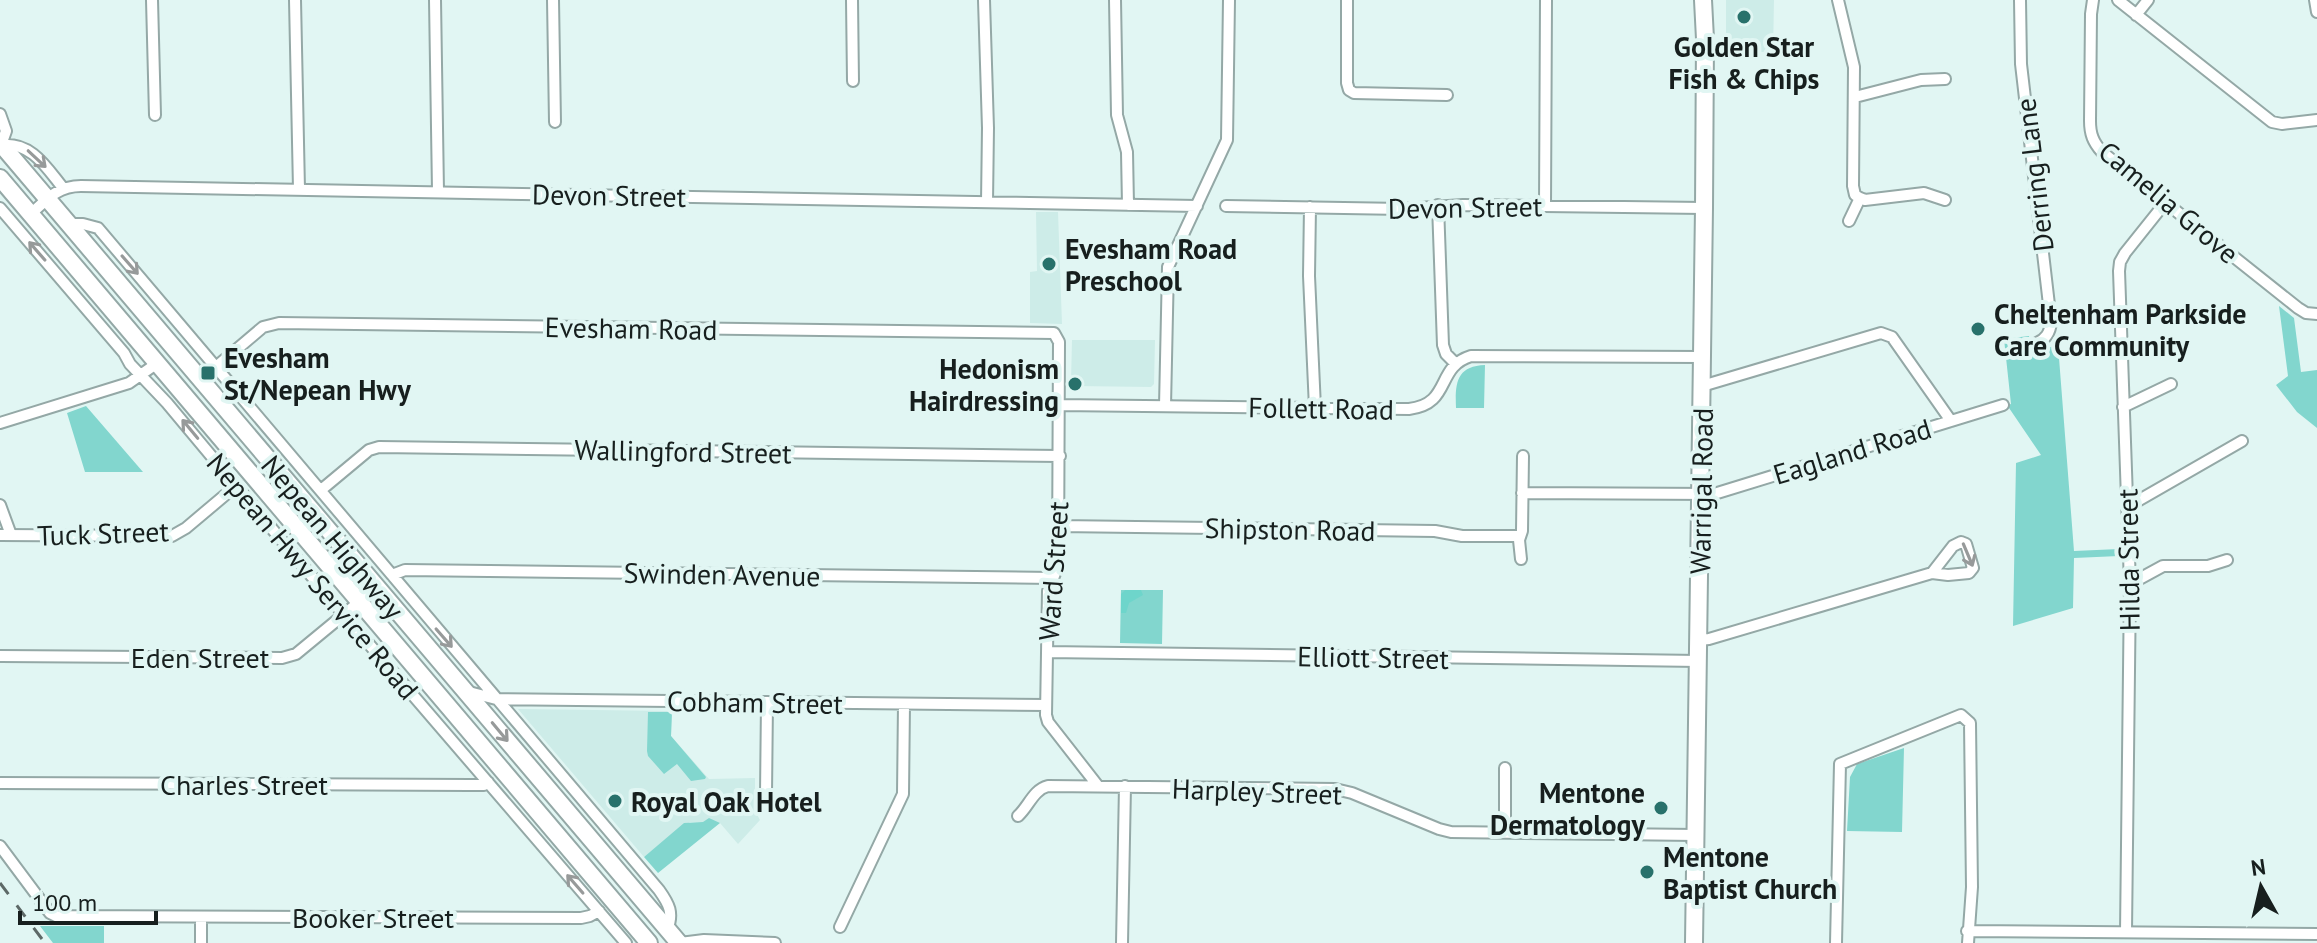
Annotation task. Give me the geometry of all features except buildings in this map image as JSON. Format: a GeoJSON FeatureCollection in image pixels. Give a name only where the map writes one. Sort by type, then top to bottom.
{"type":"FeatureCollection","features":[{"type":"Feature","properties":{"kind":"highway","name":"Warrigal Road"},"geometry":{"type":"LineString","coordinates":[[1694,943],[1704,208],[1703,0]]}},
{"type":"Feature","properties":{"kind":"highway","name":"Warrigal Road"},"geometry":{"type":"LineString","coordinates":[[1705,39],[1710,0]]}},
{"type":"Feature","properties":{"kind":"highway","name":"Nepean Highway"},"geometry":{"type":"LineString","coordinates":[[1,144],[403,620],[674,934]]}},
{"type":"Feature","properties":{"kind":"highway","name":"Nepean Highway"},"geometry":{"type":"LineString","coordinates":[[0,178],[649,943]]}},
{"type":"Feature","properties":{"kind":"highway"},"geometry":{"type":"LineString","coordinates":[[634,925],[651,911]]}},
{"type":"Feature","properties":{"kind":"street"},"geometry":{"type":"LineString","coordinates":[[152,0],[155,115]]}},
{"type":"Feature","properties":{"kind":"street"},"geometry":{"type":"LineString","coordinates":[[295,0],[299,189]]}},
{"type":"Feature","properties":{"kind":"street"},"geometry":{"type":"LineString","coordinates":[[435,0],[438,191]]}},
{"type":"Feature","properties":{"kind":"street"},"geometry":{"type":"LineString","coordinates":[[553,0],[555,122]]}},
{"type":"Feature","properties":{"kind":"street"},"geometry":{"type":"LineString","coordinates":[[852,0],[853,81]]}},
{"type":"Feature","properties":{"kind":"street"},"geometry":{"type":"LineString","coordinates":[[984,0],[987,202]]}},
{"type":"Feature","properties":{"kind":"street"},"geometry":{"type":"LineString","coordinates":[[1115,0],[1117,115],[1127,152],[1128,205]]}},
{"type":"Feature","properties":{"kind":"street"},"geometry":{"type":"LineString","coordinates":[[1165,406],[1168,267],[1227,140],[1229,0]]}},
{"type":"Feature","properties":{"kind":"street"},"geometry":{"type":"LineString","coordinates":[[1347,0],[1349,90],[1354,93],[1447,95]]}},
{"type":"Feature","properties":{"kind":"street"},"geometry":{"type":"LineString","coordinates":[[1545,206],[1546,0]]}},
{"type":"Feature","properties":{"kind":"street"},"geometry":{"type":"LineString","coordinates":[[1838,0],[1854,67],[1855,195],[1865,200],[1924,193],[1945,200]]}},
{"type":"Feature","properties":{"kind":"street","name":"Derring Lane"},"geometry":{"type":"LineString","coordinates":[[2020,0],[2021,64],[2051,322],[2049,333],[2037,343]]}},
{"type":"Feature","properties":{"kind":"street"},"geometry":{"type":"LineString","coordinates":[[2118,0],[2272,122],[2282,124],[2317,120]]}},
{"type":"Feature","properties":{"kind":"street"},"geometry":{"type":"LineString","coordinates":[[2136,15],[2148,0]]}},
{"type":"Feature","properties":{"kind":"street"},"geometry":{"type":"LineString","coordinates":[[2315,0],[2317,12]]}},
{"type":"Feature","properties":{"kind":"street","name":"Camelia Grove"},"geometry":{"type":"LineString","coordinates":[[2094,1],[2091,14],[2091,136],[2102,152],[2302,310],[2317,314]]}},
{"type":"Feature","properties":{"kind":"street"},"geometry":{"type":"LineString","coordinates":[[1855,97],[1935,77],[1945,79]]}},
{"type":"Feature","properties":{"kind":"street"},"geometry":{"type":"LineString","coordinates":[[0,114],[6,131],[1,144],[11,144],[32,152],[63,188],[31,214]]}},
{"type":"Feature","properties":{"kind":"street","name":"Devon Street"},"geometry":{"type":"LineString","coordinates":[[63,188],[438,191],[1197,206]]}},
{"type":"Feature","properties":{"kind":"street"},"geometry":{"type":"LineString","coordinates":[[1849,221],[1860,198]]}},
{"type":"Feature","properties":{"kind":"street","name":"Hilda Street"},"geometry":{"type":"LineString","coordinates":[[2126,932],[2130,584],[2119,266],[2125,253],[2165,203]]}},
{"type":"Feature","properties":{"kind":"street"},"geometry":{"type":"LineString","coordinates":[[1438,205],[1443,345],[1446,354],[1455,363],[1480,355],[1702,357]]}},
{"type":"Feature","properties":{"kind":"street","name":"Devon Street"},"geometry":{"type":"LineString","coordinates":[[1226,206],[1704,208]]}},
{"type":"Feature","properties":{"kind":"street"},"geometry":{"type":"LineString","coordinates":[[1310,207],[1309,276],[1315,408]]}},
{"type":"Feature","properties":{"kind":"street","name":"Nepean Hwy Service Road"},"geometry":{"type":"LineString","coordinates":[[0,208],[626,943]]}},
{"type":"Feature","properties":{"kind":"street","name":"Nepean Hwy Service Road"},"geometry":{"type":"LineString","coordinates":[[70,224],[98,228],[217,366],[659,890],[669,906],[674,934]]}},
{"type":"Feature","properties":{"kind":"street","name":"Evesham Road"},"geometry":{"type":"LineString","coordinates":[[217,366],[263,327],[279,323],[1052,333],[1058,338]]}},
{"type":"Feature","properties":{"kind":"street"},"geometry":{"type":"LineString","coordinates":[[1702,386],[1881,333],[1892,337],[1951,421]]}},
{"type":"Feature","properties":{"kind":"street","name":"Ward Street"},"geometry":{"type":"LineString","coordinates":[[1058,338],[1058,566],[1048,591],[1046,705],[1048,722],[1098,786]]}},
{"type":"Feature","properties":{"kind":"street","name":"Follett Road"},"geometry":{"type":"LineString","coordinates":[[1059,405],[1409,409],[1426,405],[1438,394],[1455,363]]}},
{"type":"Feature","properties":{"kind":"street"},"geometry":{"type":"LineString","coordinates":[[0,423],[129,383],[156,364]]}},
{"type":"Feature","properties":{"kind":"street"},"geometry":{"type":"LineString","coordinates":[[2123,407],[2171,384]]}},
{"type":"Feature","properties":{"kind":"street","name":"Eagland Road"},"geometry":{"type":"LineString","coordinates":[[1522,493],[1701,495],[1723,492],[2003,405]]}},
{"type":"Feature","properties":{"kind":"street"},"geometry":{"type":"LineString","coordinates":[[2127,507],[2242,441]]}},
{"type":"Feature","properties":{"kind":"street","name":"Wallingford Street"},"geometry":{"type":"LineString","coordinates":[[321,490],[369,450],[379,447],[1060,456]]}},
{"type":"Feature","properties":{"kind":"street"},"geometry":{"type":"LineString","coordinates":[[1521,559],[1523,456]]}},
{"type":"Feature","properties":{"kind":"street","name":"Tuck Street"},"geometry":{"type":"LineString","coordinates":[[5,535],[172,536],[237,485]]}},
{"type":"Feature","properties":{"kind":"street"},"geometry":{"type":"LineString","coordinates":[[0,505],[5,535]]}},
{"type":"Feature","properties":{"kind":"street","name":"Shipston Road"},"geometry":{"type":"LineString","coordinates":[[1059,526],[1435,531],[1462,536],[1520,536]]}},
{"type":"Feature","properties":{"kind":"street","name":"Nepean Hwy Service Road"},"geometry":{"type":"LineString","coordinates":[[337,542],[380,562]]}},
{"type":"Feature","properties":{"kind":"street"},"geometry":{"type":"LineString","coordinates":[[2130,584],[2163,566],[2208,566],[2227,560]]}},
{"type":"Feature","properties":{"kind":"street","name":"Swinden Avenue"},"geometry":{"type":"LineString","coordinates":[[393,576],[397,571],[410,570],[1053,578]]}},
{"type":"Feature","properties":{"kind":"street"},"geometry":{"type":"LineString","coordinates":[[1699,640],[1932,573]]}},
{"type":"Feature","properties":{"kind":"street","name":"Nepean Hwy Service Road"},"geometry":{"type":"LineString","coordinates":[[393,576],[403,620]]}},
{"type":"Feature","properties":{"kind":"street","name":"Eden Street"},"geometry":{"type":"LineString","coordinates":[[0,656],[282,658],[296,654],[376,588]]}},
{"type":"Feature","properties":{"kind":"street","name":"Elliott Street"},"geometry":{"type":"LineString","coordinates":[[1047,652],[1699,661]]}},
{"type":"Feature","properties":{"kind":"street","name":"Cobham Street"},"geometry":{"type":"LineString","coordinates":[[465,691],[496,699],[1046,705]]}},
{"type":"Feature","properties":{"kind":"street"},"geometry":{"type":"LineString","coordinates":[[767,702],[766,794],[770,808]]}},
{"type":"Feature","properties":{"kind":"street"},"geometry":{"type":"LineString","coordinates":[[840,927],[903,794],[904,704]]}},
{"type":"Feature","properties":{"kind":"street"},"geometry":{"type":"LineString","coordinates":[[1836,943],[1840,764],[1961,715],[1970,723],[1972,887],[1968,943]]}},
{"type":"Feature","properties":{"kind":"street"},"geometry":{"type":"LineString","coordinates":[[1505,768],[1505,833]]}},
{"type":"Feature","properties":{"kind":"street","name":"Charles Street"},"geometry":{"type":"LineString","coordinates":[[0,783],[478,785],[488,782]]}},
{"type":"Feature","properties":{"kind":"street"},"geometry":{"type":"LineString","coordinates":[[1122,943],[1125,786]]}},
{"type":"Feature","properties":{"kind":"street","name":"Harpley Street"},"geometry":{"type":"LineString","coordinates":[[1018,816],[1027,808],[1035,792],[1043,787],[1340,790],[1445,831],[1696,835]]}},
{"type":"Feature","properties":{"kind":"street","name":"Booker Street"},"geometry":{"type":"LineString","coordinates":[[0,846],[50,913],[61,916],[581,918],[599,911]]}},
{"type":"Feature","properties":{"kind":"street"},"geometry":{"type":"LineString","coordinates":[[201,917],[201,943]]}},
{"type":"Feature","properties":{"kind":"street"},"geometry":{"type":"LineString","coordinates":[[1967,931],[2126,932],[2247,938],[2317,934]]}},
{"type":"Feature","properties":{"kind":"street"},"geometry":{"type":"LineString","coordinates":[[674,934],[733,943],[775,943]]}},
{"type":"Feature","properties":{"kind":"shaded area"},"geometry":{"type":"Polygon","coordinates":[[[1726,0],[1774,0],[1773,52],[1726,52],[1726,0]]]}},
{"type":"Feature","properties":{"kind":"shaded area","name":"Evesham Road Preschool"},"geometry":{"type":"Polygon","coordinates":[[[1036,212],[1058,212],[1062,324],[1030,323],[1030,272],[1037,271],[1036,212]]]}},
{"type":"Feature","properties":{"kind":"shaded area"},"geometry":{"type":"Polygon","coordinates":[[[2279,306],[2294,318],[2301,372],[2317,370],[2317,428],[2297,412],[2276,385],[2288,376],[2279,306]]]}},
{"type":"Feature","properties":{"kind":"shaded area"},"geometry":{"type":"Polygon","coordinates":[[[2029,336],[2031,352],[2058,345],[2074,551],[2119,549],[2119,556],[2074,558],[2073,608],[2013,626],[2016,463],[2041,455],[2007,405],[2011,404],[2004,339],[2029,336]]]}},
{"type":"Feature","properties":{"kind":"shaded area"},"geometry":{"type":"Polygon","coordinates":[[[1072,340],[1155,340],[1154,384],[1151,387],[1075,386],[1071,382],[1072,340]]]}},
{"type":"Feature","properties":{"kind":"shaded area"},"geometry":{"type":"Polygon","coordinates":[[[1485,365],[1484,408],[1456,408],[1459,378],[1468,369],[1485,365]]]}},
{"type":"Feature","properties":{"kind":"shaded area"},"geometry":{"type":"Polygon","coordinates":[[[86,406],[143,472],[85,472],[67,413],[86,406]]]}},
{"type":"Feature","properties":{"kind":"shaded area"},"geometry":{"type":"Polygon","coordinates":[[[1121,590],[1163,590],[1162,644],[1120,643],[1121,590]]]}},
{"type":"Feature","properties":{"kind":"shaded area"},"geometry":{"type":"Polygon","coordinates":[[[1125,590],[1141,590],[1143,595],[1129,603],[1126,613],[1121,613],[1121,594],[1125,590]]]}},
{"type":"Feature","properties":{"kind":"shaded area"},"geometry":{"type":"Polygon","coordinates":[[[518,709],[672,711],[671,736],[709,779],[755,778],[755,811],[760,820],[738,844],[720,823],[690,822],[644,857],[518,709]]]}},
{"type":"Feature","properties":{"kind":"shaded area"},"geometry":{"type":"Polygon","coordinates":[[[648,712],[672,712],[671,736],[705,779],[691,781],[677,764],[664,774],[648,756],[648,712]]]}},
{"type":"Feature","properties":{"kind":"shaded area"},"geometry":{"type":"Polygon","coordinates":[[[1904,748],[1902,832],[1847,831],[1850,777],[1857,764],[1904,748]]]}},
{"type":"Feature","properties":{"kind":"shaded area"},"geometry":{"type":"Polygon","coordinates":[[[709,818],[720,823],[658,873],[644,857],[684,823],[703,822],[709,818]]]}},
{"type":"Feature","properties":{"kind":"shaded area"},"geometry":{"type":"Polygon","coordinates":[[[40,926],[104,926],[104,943],[53,943],[40,926]]]}},
{"type":"Feature","properties":{"kind":"railway"},"geometry":{"type":"LineString","coordinates":[[0,883],[45,943]]}},
{"type":"Feature","properties":{"kind":"place","name":"Golden Star Fish & Chips"},"geometry":{"type":"Point","coordinates":[1744,17]}},
{"type":"Feature","properties":{"kind":"place","name":"Evesham Road Preschool"},"geometry":{"type":"Point","coordinates":[1049,264]}},
{"type":"Feature","properties":{"kind":"place","name":"Cheltenham Parkside Care Community"},"geometry":{"type":"Point","coordinates":[1978,329]}},
{"type":"Feature","properties":{"kind":"place","name":"Evesham St/Nepean Hwy"},"geometry":{"type":"Point","coordinates":[208,373]}},
{"type":"Feature","properties":{"kind":"place","name":"Hedonism Hairdressing"},"geometry":{"type":"Point","coordinates":[1075,384]}},
{"type":"Feature","properties":{"kind":"place","name":"Royal Oak Hotel"},"geometry":{"type":"Point","coordinates":[615,801]}},
{"type":"Feature","properties":{"kind":"place","name":"Mentone Dermatology"},"geometry":{"type":"Point","coordinates":[1661,808]}},
{"type":"Feature","properties":{"kind":"place","name":"Mentone Baptist Church"},"geometry":{"type":"Point","coordinates":[1647,872]}}]}
